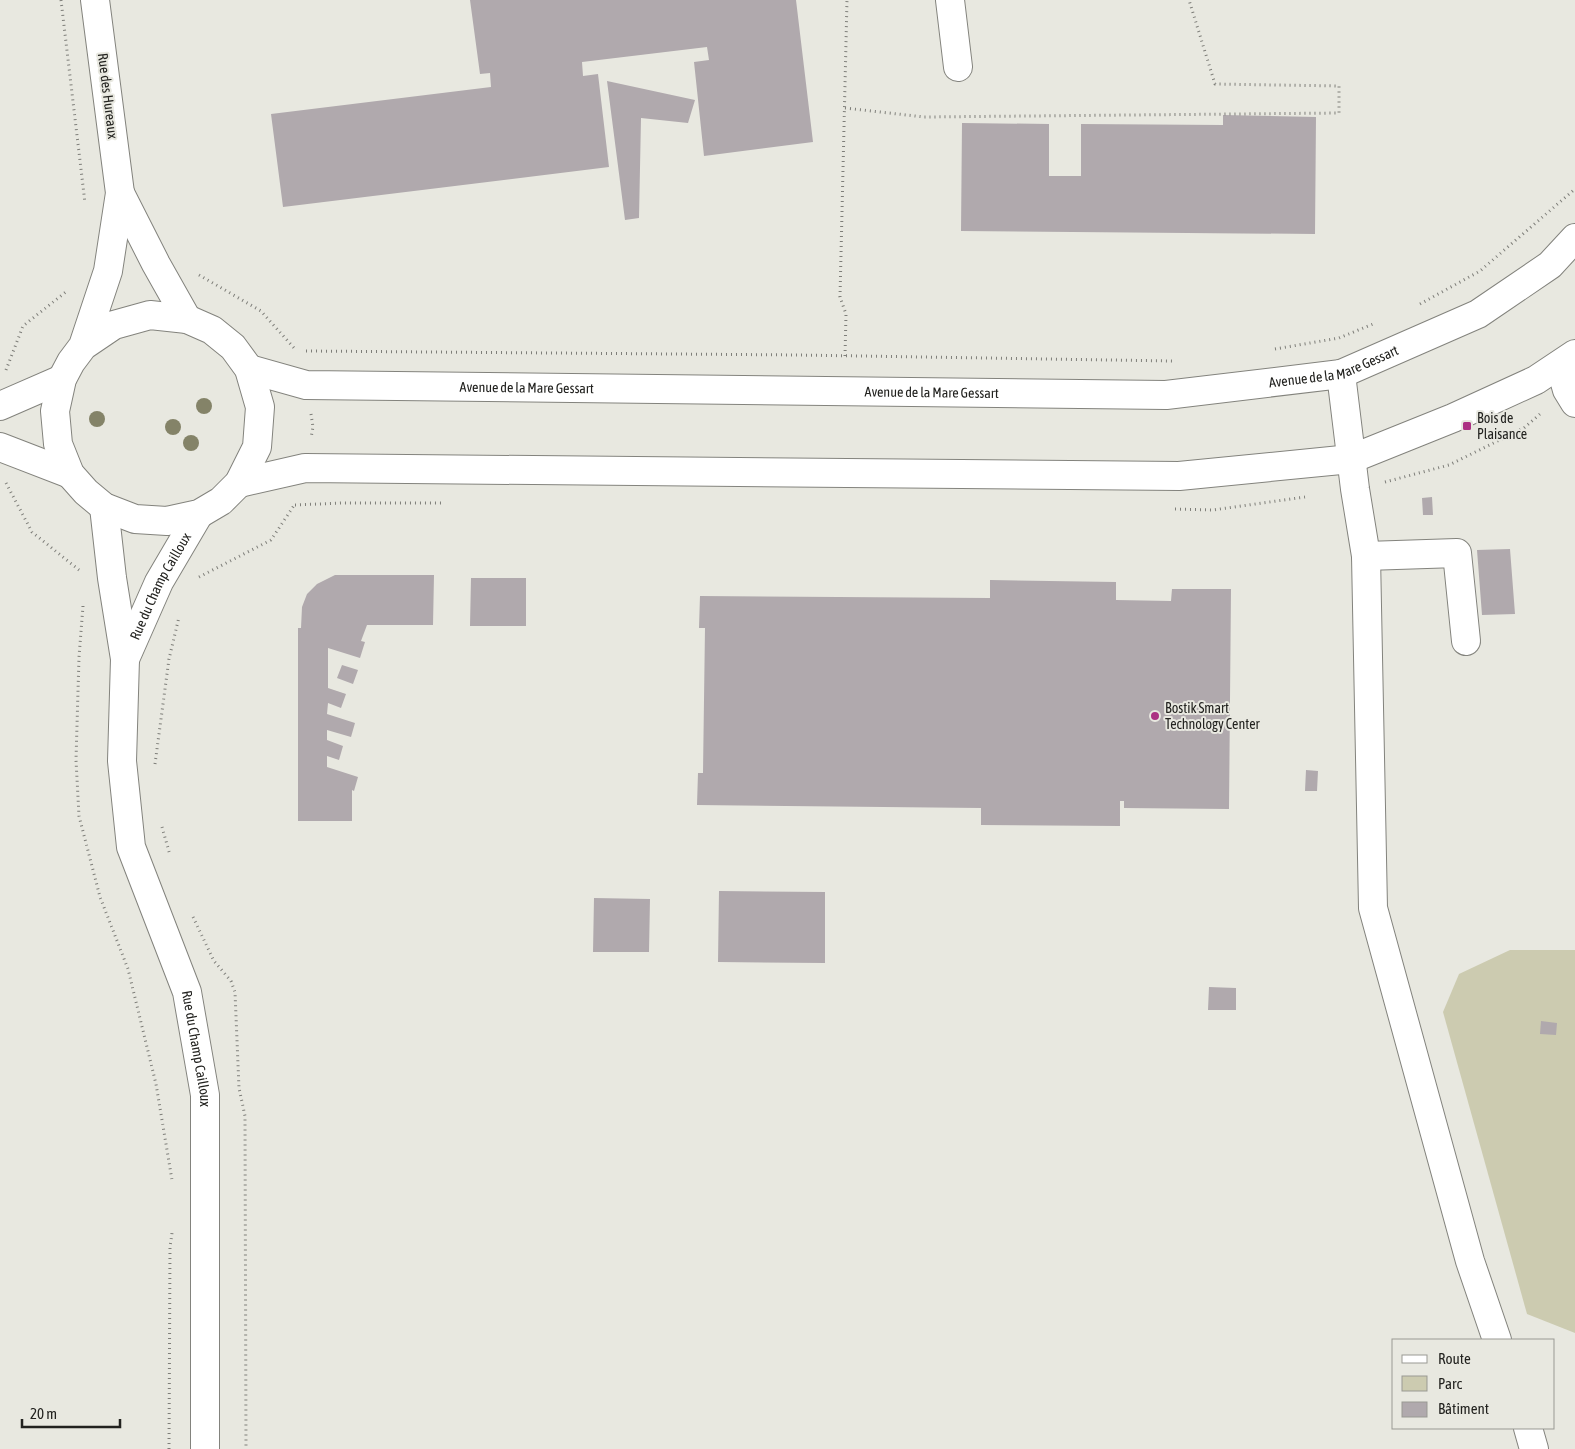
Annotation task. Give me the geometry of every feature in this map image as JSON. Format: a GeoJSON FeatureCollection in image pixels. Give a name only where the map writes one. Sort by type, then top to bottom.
{"type":"FeatureCollection","features":[{"type":"Feature","properties":{"kind":"street","name":"Rue des Hureaux"},"geometry":{"type":"LineString","coordinates":[[83,346],[108,271],[120,193],[95,0]]}},
{"type":"Feature","properties":{"kind":"street"},"geometry":{"type":"LineString","coordinates":[[950,0],[958,67]]}},
{"type":"Feature","properties":{"kind":"street","name":"Rue des Hureaux"},"geometry":{"type":"LineString","coordinates":[[120,193],[156,264],[187,319]]}},
{"type":"Feature","properties":{"kind":"street","name":"Avenue de la Mare Gessart"},"geometry":{"type":"LineString","coordinates":[[249,369],[306,385],[1166,396],[1341,374],[1478,314],[1550,266],[1575,238]]}},
{"type":"Feature","properties":{"kind":"street"},"geometry":{"type":"LineString","coordinates":[[150,315],[187,319],[212,330],[233,347],[249,369],[260,407],[257,447],[239,482],[221,501],[199,514],[167,521],[135,519],[104,507],[86,492],[70,474],[58,444],[55,411],[62,379],[71,362],[83,346],[114,324],[150,315]]}},
{"type":"Feature","properties":{"kind":"street"},"geometry":{"type":"LineString","coordinates":[[239,482],[305,468],[1179,476],[1351,459],[1453,418],[1536,380],[1568,360]]}},
{"type":"Feature","properties":{"kind":"street"},"geometry":{"type":"LineString","coordinates":[[1568,360],[1568,390],[1575,402]]}},
{"type":"Feature","properties":{"kind":"street"},"geometry":{"type":"LineString","coordinates":[[1341,374],[1351,459],[1366,556],[1373,908],[1470,1262],[1498,1339]]}},
{"type":"Feature","properties":{"kind":"street"},"geometry":{"type":"LineString","coordinates":[[0,406],[62,379]]}},
{"type":"Feature","properties":{"kind":"street"},"geometry":{"type":"LineString","coordinates":[[0,447],[70,474]]}},
{"type":"Feature","properties":{"kind":"street","name":"Rue du Champ Cailloux"},"geometry":{"type":"LineString","coordinates":[[104,507],[112,578],[125,660],[122,760],[132,847],[187,992],[205,1095],[205,1449]]}},
{"type":"Feature","properties":{"kind":"street","name":"Rue du Champ Cailloux"},"geometry":{"type":"LineString","coordinates":[[125,660],[158,582],[199,514]]}},
{"type":"Feature","properties":{"kind":"street"},"geometry":{"type":"LineString","coordinates":[[1366,556],[1457,553],[1466,641]]}},
{"type":"Feature","properties":{"kind":"street"},"geometry":{"type":"LineString","coordinates":[[1528,1429],[1534,1449]]}},
{"type":"Feature","properties":{"kind":"path"},"geometry":{"type":"LineString","coordinates":[[61,0],[86,210]]}},
{"type":"Feature","properties":{"kind":"path"},"geometry":{"type":"LineString","coordinates":[[845,356],[846,314],[840,298],[848,0]]}},
{"type":"Feature","properties":{"kind":"path"},"geometry":{"type":"LineString","coordinates":[[845,108],[924,118],[1339,114],[1339,86],[1215,84],[1189,0]]}},
{"type":"Feature","properties":{"kind":"path"},"geometry":{"type":"LineString","coordinates":[[1419,304],[1480,270],[1575,188]]}},
{"type":"Feature","properties":{"kind":"path"},"geometry":{"type":"LineString","coordinates":[[3,376],[23,326],[74,286]]}},
{"type":"Feature","properties":{"kind":"path"},"geometry":{"type":"LineString","coordinates":[[1274,349],[1339,338],[1374,323]]}},
{"type":"Feature","properties":{"kind":"path"},"geometry":{"type":"LineString","coordinates":[[294,505],[305,468],[313,427],[306,385],[297,351],[1180,361]]}},
{"type":"Feature","properties":{"kind":"path"},"geometry":{"type":"LineString","coordinates":[[84,602],[76,760],[79,816],[100,897],[128,969],[156,1084],[172,1184]]}},
{"type":"Feature","properties":{"kind":"path"},"geometry":{"type":"LineString","coordinates":[[169,1449],[170,1247],[173,1228]]}},
{"type":"Feature","properties":{"kind":"green space"},"geometry":{"type":"Polygon","coordinates":[[[1510,950],[1575,950],[1575,1333],[1527,1314],[1443,1012],[1459,974],[1510,950]]]}},
{"type":"Feature","properties":{"kind":"building"},"geometry":{"type":"Polygon","coordinates":[[[470,0],[796,0],[813,142],[704,156],[694,62],[709,60],[707,47],[582,62],[583,76],[598,74],[609,167],[283,207],[271,114],[491,87],[490,73],[480,74],[470,0]]]}},
{"type":"Feature","properties":{"kind":"building"},"geometry":{"type":"Polygon","coordinates":[[[607,81],[695,100],[688,123],[641,118],[639,218],[625,220],[607,81]]]}},
{"type":"Feature","properties":{"kind":"building"},"geometry":{"type":"Polygon","coordinates":[[[1223,115],[1316,117],[1315,234],[961,231],[962,123],[1049,124],[1049,176],[1081,176],[1081,124],[1223,125],[1223,115]]]}},
{"type":"Feature","properties":{"kind":"building"},"geometry":{"type":"Polygon","coordinates":[[[1432,497],[1433,515],[1423,515],[1422,498],[1432,497]]]}},
{"type":"Feature","properties":{"kind":"building"},"geometry":{"type":"Polygon","coordinates":[[[1510,549],[1515,614],[1482,615],[1477,550],[1510,549]]]}},
{"type":"Feature","properties":{"kind":"building"},"geometry":{"type":"Polygon","coordinates":[[[335,575],[434,575],[433,625],[367,625],[361,641],[365,642],[360,658],[328,648],[328,688],[346,694],[341,708],[328,703],[327,714],[355,723],[351,737],[327,730],[327,740],[343,746],[339,760],[327,756],[327,767],[358,777],[354,791],[352,790],[352,821],[298,821],[298,628],[301,628],[302,607],[307,594],[317,584],[335,575]]]}},
{"type":"Feature","properties":{"kind":"building"},"geometry":{"type":"Polygon","coordinates":[[[471,578],[526,578],[526,626],[470,626],[471,578]]]}},
{"type":"Feature","properties":{"kind":"building"},"geometry":{"type":"Polygon","coordinates":[[[990,580],[1116,582],[1116,600],[1171,601],[1172,589],[1231,589],[1229,809],[1124,808],[1124,801],[1120,801],[1120,826],[981,825],[981,808],[697,805],[698,773],[703,773],[705,628],[699,628],[700,596],[990,598],[990,580]]]}},
{"type":"Feature","properties":{"kind":"building"},"geometry":{"type":"Polygon","coordinates":[[[342,665],[358,670],[353,684],[337,678],[342,665]]]}},
{"type":"Feature","properties":{"kind":"building"},"geometry":{"type":"Polygon","coordinates":[[[1306,770],[1318,771],[1317,791],[1305,791],[1306,770]]]}},
{"type":"Feature","properties":{"kind":"building"},"geometry":{"type":"Polygon","coordinates":[[[719,891],[825,892],[825,963],[718,962],[719,891]]]}},
{"type":"Feature","properties":{"kind":"building"},"geometry":{"type":"Polygon","coordinates":[[[594,898],[650,899],[649,952],[593,952],[594,898]]]}},
{"type":"Feature","properties":{"kind":"building"},"geometry":{"type":"Polygon","coordinates":[[[1209,987],[1236,988],[1236,1010],[1208,1010],[1209,987]]]}},
{"type":"Feature","properties":{"kind":"building"},"geometry":{"type":"Polygon","coordinates":[[[1541,1021],[1557,1023],[1556,1035],[1540,1034],[1541,1021]]]}},
{"type":"Feature","properties":{"kind":"place","name":"Bois de Plaisance"},"geometry":{"type":"Point","coordinates":[1467,426]}},
{"type":"Feature","properties":{"kind":"place","name":"Bostik Smart Technology Center"},"geometry":{"type":"Point","coordinates":[1155,716]}}]}
